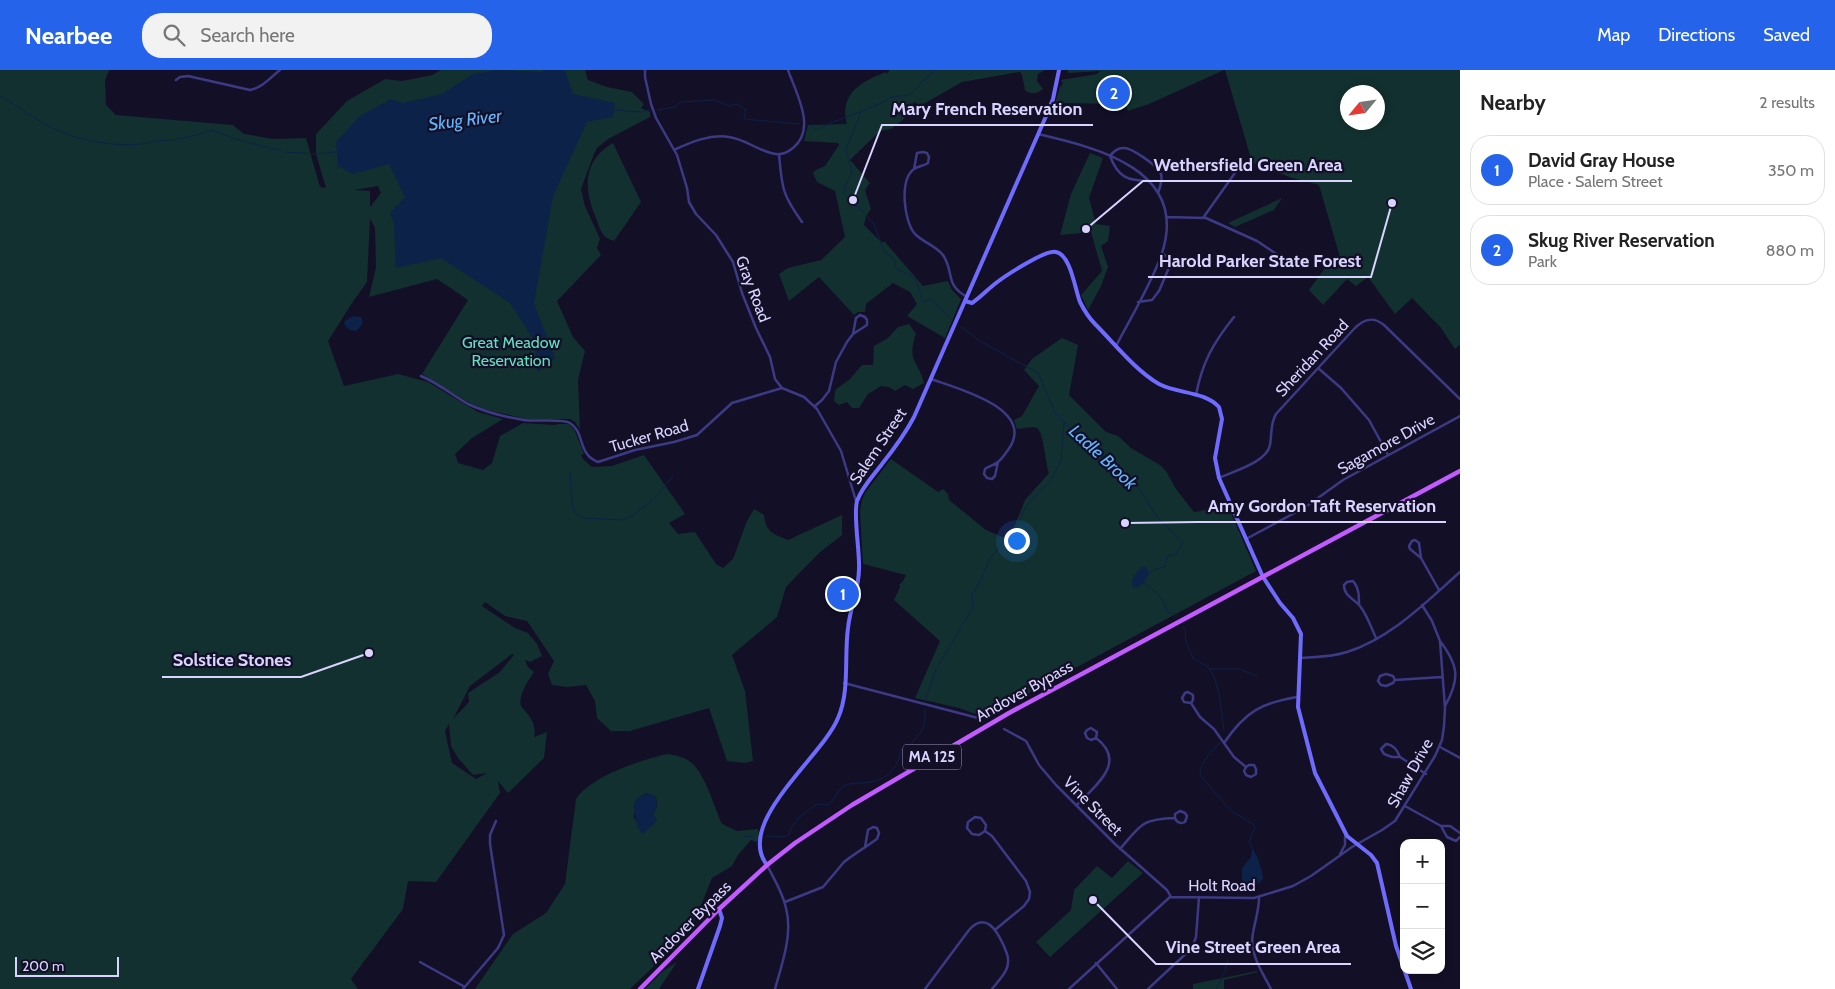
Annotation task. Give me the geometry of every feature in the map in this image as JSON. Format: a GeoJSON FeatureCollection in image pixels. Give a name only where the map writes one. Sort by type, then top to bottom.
{"type":"FeatureCollection","features":[{"type":"Feature","properties":{"kind":"main road","name":"Andover Bypass"},"geometry":{"type":"LineString","coordinates":[[640,989],[719,909],[767,865],[811,832],[916,766],[1009,713],[1460,471]]}},
{"type":"Feature","properties":{"kind":"street"},"geometry":{"type":"LineString","coordinates":[[176,80],[180,77],[188,76],[250,90],[262,86],[280,70]]}},
{"type":"Feature","properties":{"kind":"street","name":"Gray Road"},"geometry":{"type":"LineString","coordinates":[[645,70],[644,77],[653,110],[674,150],[687,188],[689,202],[696,214],[716,236],[733,262],[750,313],[770,357],[775,379],[782,388]]}},
{"type":"Feature","properties":{"kind":"street"},"geometry":{"type":"LineString","coordinates":[[674,150],[697,141],[723,136],[735,138],[772,153],[779,154],[794,147],[802,137],[805,129],[803,113],[788,70]]}},
{"type":"Feature","properties":{"kind":"street","name":"Salem Street"},"geometry":{"type":"LineString","coordinates":[[767,865],[759,846],[764,824],[779,797],[831,732],[840,714],[848,627],[859,570],[857,502],[866,484],[905,434],[931,379],[1053,99],[1059,70]]}},
{"type":"Feature","properties":{"kind":"street"},"geometry":{"type":"LineString","coordinates":[[1038,134],[1110,156],[1130,165],[1150,181],[1158,193],[1165,217],[1166,234],[1162,253],[1116,346]]}},
{"type":"Feature","properties":{"kind":"street"},"geometry":{"type":"LineString","coordinates":[[1110,156],[1118,148],[1127,148],[1154,165],[1161,176],[1161,185],[1158,193]]}},
{"type":"Feature","properties":{"kind":"street"},"geometry":{"type":"LineString","coordinates":[[914,169],[928,163],[929,157],[926,152],[916,155],[914,169],[906,182],[904,194],[911,228],[918,236],[934,246],[942,254],[947,263],[953,285],[966,299],[972,303],[1006,277],[1042,255],[1056,251],[1067,262],[1078,296],[1086,312],[1116,346],[1140,369],[1154,381],[1167,387],[1196,395],[1219,407],[1222,415],[1215,458],[1219,478],[1263,577],[1280,604],[1298,625],[1301,634],[1301,658],[1297,697],[1299,713],[1315,773],[1336,810],[1345,832],[1356,844],[1373,857],[1379,866],[1396,946],[1411,989]]}},
{"type":"Feature","properties":{"kind":"street"},"geometry":{"type":"LineString","coordinates":[[779,154],[784,192],[790,205],[802,222]]}},
{"type":"Feature","properties":{"kind":"street"},"geometry":{"type":"LineString","coordinates":[[1110,156],[1115,168],[1124,176],[1137,181],[1150,181]]}},
{"type":"Feature","properties":{"kind":"street"},"geometry":{"type":"LineString","coordinates":[[1203,218],[1242,163]]}},
{"type":"Feature","properties":{"kind":"street"},"geometry":{"type":"LineString","coordinates":[[1165,217],[1203,218],[1241,234],[1278,254]]}},
{"type":"Feature","properties":{"kind":"street"},"geometry":{"type":"LineString","coordinates":[[1138,302],[1152,300],[1159,291],[1170,266],[1168,258],[1162,253]]}},
{"type":"Feature","properties":{"kind":"street"},"geometry":{"type":"LineString","coordinates":[[815,406],[829,391],[836,362],[853,334],[855,319],[860,315],[865,317],[868,322],[866,327],[853,334]]}},
{"type":"Feature","properties":{"kind":"street"},"geometry":{"type":"LineString","coordinates":[[1196,395],[1206,359],[1217,338],[1234,317]]}},
{"type":"Feature","properties":{"kind":"street","name":"Sheridan Road"},"geometry":{"type":"LineString","coordinates":[[1219,478],[1265,456],[1270,447],[1271,428],[1276,414],[1361,322],[1369,319],[1376,320],[1384,325],[1460,399]]}},
{"type":"Feature","properties":{"kind":"street"},"geometry":{"type":"LineString","coordinates":[[1318,368],[1341,388],[1369,420],[1388,455]]}},
{"type":"Feature","properties":{"kind":"street","name":"Tucker Road"},"geometry":{"type":"LineString","coordinates":[[421,376],[469,404],[491,412],[523,420],[570,423],[576,429],[587,456],[598,462],[634,450],[697,435],[732,403],[782,388]]}},
{"type":"Feature","properties":{"kind":"street"},"geometry":{"type":"LineString","coordinates":[[931,379],[982,398],[1008,417],[1014,428],[1014,439],[998,462],[985,469],[984,474],[987,478],[990,479],[995,476],[998,462]]}},
{"type":"Feature","properties":{"kind":"street"},"geometry":{"type":"LineString","coordinates":[[782,388],[804,396],[815,406],[840,451],[857,502]]}},
{"type":"Feature","properties":{"kind":"street","name":"Sagamore Drive"},"geometry":{"type":"LineString","coordinates":[[1246,539],[1304,508],[1336,484],[1460,416]]}},
{"type":"Feature","properties":{"kind":"street"},"geometry":{"type":"LineString","coordinates":[[1421,558],[1420,543],[1415,540],[1412,541],[1409,546],[1410,549],[1421,558],[1439,590]]}},
{"type":"Feature","properties":{"kind":"street"},"geometry":{"type":"LineString","coordinates":[[1301,658],[1346,652],[1376,638],[1399,624],[1460,572]]}},
{"type":"Feature","properties":{"kind":"street"},"geometry":{"type":"LineString","coordinates":[[1359,604],[1350,598],[1345,591],[1344,585],[1347,582],[1353,581],[1357,586],[1359,604],[1376,638]]}},
{"type":"Feature","properties":{"kind":"street","name":"Shaw Drive"},"geometry":{"type":"LineString","coordinates":[[1356,844],[1392,824],[1399,817],[1426,774],[1440,747],[1445,708],[1440,641],[1432,621],[1422,605]]}},
{"type":"Feature","properties":{"kind":"street"},"geometry":{"type":"LineString","coordinates":[[1440,641],[1452,658],[1456,673],[1455,686],[1445,708]]}},
{"type":"Feature","properties":{"kind":"street"},"geometry":{"type":"LineString","coordinates":[[1394,680],[1393,676],[1386,674],[1380,676],[1378,681],[1381,685],[1386,686],[1393,683],[1394,680],[1442,676]]}},
{"type":"Feature","properties":{"kind":"street"},"geometry":{"type":"LineString","coordinates":[[844,683],[978,718]]}},
{"type":"Feature","properties":{"kind":"street"},"geometry":{"type":"LineString","coordinates":[[1190,692],[1193,695],[1194,698],[1191,703],[1187,704],[1183,700],[1184,693],[1190,692]]}},
{"type":"Feature","properties":{"kind":"street"},"geometry":{"type":"LineString","coordinates":[[1224,743],[1243,718],[1255,709],[1269,703],[1297,697]]}},
{"type":"Feature","properties":{"kind":"street"},"geometry":{"type":"LineString","coordinates":[[1191,703],[1200,717],[1214,729],[1234,757],[1246,767]]}},
{"type":"Feature","properties":{"kind":"street","name":"Vine Street"},"geometry":{"type":"LineString","coordinates":[[1004,729],[1026,741],[1043,770],[1056,786],[1120,849],[1167,890],[1171,897]]}},
{"type":"Feature","properties":{"kind":"street"},"geometry":{"type":"LineString","coordinates":[[1095,729],[1097,732],[1096,738],[1091,740],[1087,738],[1087,730],[1095,729]]}},
{"type":"Feature","properties":{"kind":"street"},"geometry":{"type":"LineString","coordinates":[[1077,805],[1105,775],[1110,765],[1108,751],[1096,738]]}},
{"type":"Feature","properties":{"kind":"street"},"geometry":{"type":"LineString","coordinates":[[1400,757],[1397,750],[1391,745],[1386,744],[1382,747],[1382,751],[1386,755],[1400,757],[1426,774]]}},
{"type":"Feature","properties":{"kind":"street"},"geometry":{"type":"LineString","coordinates":[[1440,747],[1460,758]]}},
{"type":"Feature","properties":{"kind":"street"},"geometry":{"type":"LineString","coordinates":[[1254,765],[1256,774],[1253,777],[1247,776],[1244,771],[1246,767],[1254,765]]}},
{"type":"Feature","properties":{"kind":"street"},"geometry":{"type":"LineString","coordinates":[[1405,806],[1441,826],[1450,826],[1460,833]]}},
{"type":"Feature","properties":{"kind":"street"},"geometry":{"type":"LineString","coordinates":[[1180,811],[1184,812],[1187,816],[1186,820],[1181,823],[1177,822],[1175,818],[1175,814],[1180,811]]}},
{"type":"Feature","properties":{"kind":"street"},"geometry":{"type":"LineString","coordinates":[[973,818],[981,818],[985,822],[985,831],[981,835],[973,835],[968,830],[968,822],[973,818]]}},
{"type":"Feature","properties":{"kind":"street"},"geometry":{"type":"LineString","coordinates":[[1120,849],[1145,823],[1156,819],[1175,818]]}},
{"type":"Feature","properties":{"kind":"street"},"geometry":{"type":"LineString","coordinates":[[420,962],[464,988],[498,948],[504,934],[490,844],[490,835],[496,820]]}},
{"type":"Feature","properties":{"kind":"street"},"geometry":{"type":"LineString","coordinates":[[1441,826],[1445,835],[1452,840],[1456,841],[1460,837]]}},
{"type":"Feature","properties":{"kind":"street"},"geometry":{"type":"LineString","coordinates":[[785,902],[823,888],[844,862],[865,847],[879,837],[880,833],[876,828],[868,830],[865,847]]}},
{"type":"Feature","properties":{"kind":"street"},"geometry":{"type":"LineString","coordinates":[[985,831],[992,836],[1024,877],[1030,892],[1029,900],[1024,906],[996,929]]}},
{"type":"Feature","properties":{"kind":"street"},"geometry":{"type":"LineString","coordinates":[[1339,856],[1345,845],[1345,832]]}},
{"type":"Feature","properties":{"kind":"street","name":"Holt Road"},"geometry":{"type":"LineString","coordinates":[[1069,989],[1171,897],[1259,897],[1297,885],[1356,844]]}},
{"type":"Feature","properties":{"kind":"street"},"geometry":{"type":"LineString","coordinates":[[767,865],[785,902],[788,920],[786,946],[775,989]]}},
{"type":"Feature","properties":{"kind":"street"},"geometry":{"type":"LineString","coordinates":[[1148,989],[1192,948],[1196,937],[1199,897]]}},
{"type":"Feature","properties":{"kind":"street"},"geometry":{"type":"LineString","coordinates":[[1259,897],[1252,934],[1253,948],[1258,964],[1270,989]]}},
{"type":"Feature","properties":{"kind":"street"},"geometry":{"type":"LineString","coordinates":[[698,989],[720,926],[722,918],[719,909]]}},
{"type":"Feature","properties":{"kind":"street"},"geometry":{"type":"LineString","coordinates":[[925,989],[972,927],[982,923],[991,924],[996,929],[1009,960],[1006,969],[992,989]]}},
{"type":"Feature","properties":{"kind":"street"},"geometry":{"type":"LineString","coordinates":[[1096,963],[1117,989]]}},
{"type":"Feature","properties":{"kind":"green space","name":"Great Meadow Reservation"},"geometry":{"type":"Polygon","coordinates":[[[0,70],[109,70],[105,81],[106,105],[116,115],[233,125],[244,134],[273,139],[306,138],[320,187],[326,188],[316,154],[316,134],[347,101],[385,79],[402,81],[432,75],[441,70],[585,70],[588,80],[607,87],[632,92],[644,104],[641,108],[650,112],[650,117],[608,139],[597,148],[581,189],[585,206],[600,239],[597,248],[601,255],[557,301],[573,337],[585,351],[578,380],[580,430],[575,422],[570,419],[526,419],[483,409],[466,401],[422,374],[468,300],[437,279],[369,297],[376,267],[375,228],[370,218],[367,282],[328,341],[344,386],[398,374],[428,382],[478,412],[503,419],[472,438],[455,454],[458,463],[483,470],[492,463],[500,436],[523,423],[569,424],[574,429],[584,454],[581,455],[583,459],[592,467],[612,466],[644,455],[685,514],[669,523],[678,534],[695,532],[716,564],[723,568],[733,559],[747,521],[754,509],[764,515],[771,532],[788,540],[842,515],[842,535],[819,553],[786,587],[777,617],[732,655],[745,691],[753,761],[745,763],[727,761],[709,708],[630,731],[611,731],[597,718],[595,701],[586,685],[567,687],[552,685],[548,674],[554,661],[527,621],[505,616],[485,602],[482,606],[515,628],[528,633],[537,644],[542,656],[530,662],[525,660],[528,667],[534,672],[524,688],[520,702],[533,724],[535,730],[534,737],[547,732],[544,758],[508,793],[498,781],[500,793],[436,882],[408,881],[403,909],[351,979],[358,989],[0,989],[0,70]],[[378,186],[354,190],[370,191],[370,207],[381,193],[378,186]],[[512,654],[470,686],[453,719],[469,702],[468,693],[500,672],[514,655],[512,654]],[[449,724],[445,731],[452,763],[476,779],[487,773],[473,775],[458,758],[451,746],[449,724]]]}},
{"type":"Feature","properties":{"kind":"green space"},"geometry":{"type":"Polygon","coordinates":[[[890,70],[1045,70],[1038,74],[1037,81],[1043,89],[1036,93],[1030,93],[1025,90],[1020,72],[962,82],[920,106],[914,102],[903,120],[891,129],[880,131],[850,160],[870,183],[865,190],[871,209],[866,216],[864,225],[881,242],[885,242],[923,286],[948,281],[952,290],[961,299],[945,338],[907,316],[917,304],[910,292],[893,283],[866,304],[865,312],[858,312],[854,315],[819,277],[789,301],[779,274],[788,268],[821,260],[845,237],[835,191],[817,182],[813,173],[825,166],[839,145],[838,143],[804,141],[808,125],[847,124],[845,116],[846,103],[852,92],[863,83],[885,72],[886,74],[890,70]]]}},
{"type":"Feature","properties":{"kind":"green space"},"geometry":{"type":"Polygon","coordinates":[[[1067,70],[1224,70],[1149,104],[1128,111],[1125,104],[1055,103],[1060,87],[1063,84],[1061,80],[1097,74],[1100,71],[1069,73],[1067,70]]]}},
{"type":"Feature","properties":{"kind":"green space"},"geometry":{"type":"Polygon","coordinates":[[[1225,70],[1460,70],[1460,345],[1455,349],[1441,328],[1412,298],[1395,314],[1368,277],[1356,286],[1347,279],[1323,305],[1309,290],[1327,265],[1326,261],[1342,264],[1319,185],[1289,177],[1252,162],[1225,70]]]}},
{"type":"Feature","properties":{"kind":"green space"},"geometry":{"type":"Polygon","coordinates":[[[613,143],[641,202],[614,241],[605,236],[600,229],[592,207],[588,186],[588,176],[596,158],[613,143]]]}},
{"type":"Feature","properties":{"kind":"green space"},"geometry":{"type":"Polygon","coordinates":[[[1090,153],[1103,158],[1089,198],[1096,224],[1110,226],[1108,241],[1101,246],[1108,267],[1101,286],[1088,310],[1081,295],[1102,271],[1091,232],[1060,235],[1071,194],[1090,153]]]}},
{"type":"Feature","properties":{"kind":"green space"},"geometry":{"type":"Polygon","coordinates":[[[1282,198],[1274,210],[1235,227],[1228,223],[1282,198]]]}},
{"type":"Feature","properties":{"kind":"green space"},"geometry":{"type":"Polygon","coordinates":[[[909,324],[916,334],[912,350],[914,360],[924,383],[913,389],[905,385],[895,391],[889,387],[881,386],[868,394],[859,408],[852,408],[847,402],[839,405],[834,401],[835,390],[850,379],[862,365],[873,365],[874,346],[888,338],[898,327],[909,324]]]}},
{"type":"Feature","properties":{"kind":"green space"},"geometry":{"type":"Polygon","coordinates":[[[1062,338],[1078,345],[1069,395],[1106,432],[1118,436],[1131,448],[1160,465],[1194,512],[1228,506],[1256,571],[984,717],[959,708],[915,698],[940,641],[894,600],[900,587],[899,585],[906,575],[863,564],[860,511],[862,500],[865,493],[891,459],[938,492],[943,489],[948,494],[949,500],[986,530],[1009,540],[1025,500],[1049,473],[1039,431],[1035,427],[1017,429],[1014,420],[1022,416],[1039,386],[1024,370],[1032,359],[1062,338]]]}},
{"type":"Feature","properties":{"kind":"green space"},"geometry":{"type":"Polygon","coordinates":[[[667,754],[673,755],[692,763],[706,784],[722,824],[737,831],[758,829],[759,838],[757,842],[751,840],[738,855],[732,866],[712,878],[696,918],[681,940],[630,989],[475,989],[513,934],[546,913],[565,884],[576,799],[593,783],[605,776],[667,754]],[[647,793],[636,799],[634,817],[643,833],[655,822],[653,814],[657,807],[656,797],[647,793]]]}},
{"type":"Feature","properties":{"kind":"green space"},"geometry":{"type":"Polygon","coordinates":[[[1128,861],[1143,873],[1050,957],[1036,942],[1071,910],[1074,890],[1097,866],[1112,878],[1128,861]]]}},
{"type":"Feature","properties":{"kind":"green space"},"geometry":{"type":"Polygon","coordinates":[[[677,962],[659,989],[645,989],[663,971],[677,962]]]}},
{"type":"Feature","properties":{"kind":"green space"},"geometry":{"type":"Polygon","coordinates":[[[1257,971],[1224,980],[1224,989],[1193,989],[1193,984],[1257,971]]]}},
{"type":"Feature","properties":{"kind":"water"},"geometry":{"type":"Polygon","coordinates":[[[497,70],[541,72],[545,70],[565,70],[573,94],[615,103],[613,117],[587,122],[553,196],[534,303],[555,358],[538,372],[534,340],[510,303],[441,258],[396,268],[394,223],[390,213],[405,197],[389,164],[353,174],[338,166],[336,142],[360,116],[391,99],[403,103],[442,94],[473,74],[497,70]]]}},
{"type":"Feature","properties":{"kind":"water"},"geometry":{"type":"Polygon","coordinates":[[[353,316],[361,317],[363,321],[356,331],[349,330],[344,324],[345,321],[353,316]]]}},
{"type":"Feature","properties":{"kind":"water"},"geometry":{"type":"Polygon","coordinates":[[[1144,566],[1149,571],[1145,581],[1142,585],[1133,588],[1132,581],[1134,576],[1144,566]]]}},
{"type":"Feature","properties":{"kind":"water"},"geometry":{"type":"Polygon","coordinates":[[[647,793],[656,797],[657,807],[653,814],[657,820],[643,834],[637,824],[634,807],[636,799],[647,793]]]}},
{"type":"Feature","properties":{"kind":"water"},"geometry":{"type":"Polygon","coordinates":[[[1252,848],[1259,862],[1263,878],[1256,885],[1241,890],[1239,889],[1242,882],[1242,868],[1251,857],[1252,848]]]}},
{"type":"Feature","properties":{"kind":"waterway","name":"Skug River"},"geometry":{"type":"LineString","coordinates":[[810,124],[817,130],[892,97],[909,95],[935,70]]}},
{"type":"Feature","properties":{"kind":"waterway","name":"Skug River"},"geometry":{"type":"LineString","coordinates":[[0,96],[51,127],[68,135],[88,140],[131,145],[184,138],[212,130],[235,139],[282,151]]}},
{"type":"Feature","properties":{"kind":"waterway","name":"Skug River"},"geometry":{"type":"LineString","coordinates":[[658,110],[675,107],[681,102],[715,100],[729,106],[737,104],[746,110],[744,119],[799,124]]}},
{"type":"Feature","properties":{"kind":"waterway","name":"Skug River"},"geometry":{"type":"LineString","coordinates":[[614,110],[641,112],[650,110]]}},
{"type":"Feature","properties":{"kind":"waterway","name":"Ladle Brook"},"geometry":{"type":"LineString","coordinates":[[861,112],[846,149],[852,173],[843,193],[874,224],[884,251],[895,260],[896,269],[911,275],[916,281],[923,302],[932,299],[950,319]]}},
{"type":"Feature","properties":{"kind":"waterway","name":"Skug River"},"geometry":{"type":"LineString","coordinates":[[285,152],[316,154],[336,152]]}},
{"type":"Feature","properties":{"kind":"waterway","name":"Ladle Brook"},"geometry":{"type":"LineString","coordinates":[[961,327],[980,341],[1038,373],[1055,413],[1079,437],[1115,466],[1119,473],[1137,486],[1158,518],[1183,542],[1175,555],[1167,556],[1165,566],[1154,570],[1148,575]]}},
{"type":"Feature","properties":{"kind":"waterway"},"geometry":{"type":"LineString","coordinates":[[925,701],[936,670],[973,607],[972,595],[982,578],[989,560],[1015,530],[1025,508],[1032,499],[1050,482],[1061,460],[1064,423]]}},
{"type":"Feature","properties":{"kind":"waterway"},"geometry":{"type":"LineString","coordinates":[[570,473],[572,504],[576,514],[584,518],[622,520],[632,516],[653,500]]}},
{"type":"Feature","properties":{"kind":"waterway"},"geometry":{"type":"LineString","coordinates":[[655,498],[673,476]]}},
{"type":"Feature","properties":{"kind":"waterway","name":"Ladle Brook"},"geometry":{"type":"LineString","coordinates":[[1144,583],[1162,599],[1167,612],[1176,614],[1176,616]]}},
{"type":"Feature","properties":{"kind":"waterway","name":"Ladle Brook"},"geometry":{"type":"LineString","coordinates":[[1183,627],[1186,631],[1185,639],[1193,658],[1208,667],[1214,677],[1219,693],[1224,730]]}},
{"type":"Feature","properties":{"kind":"waterway"},"geometry":{"type":"LineString","coordinates":[[1209,669],[1239,669],[1257,676]]}},
{"type":"Feature","properties":{"kind":"waterway"},"geometry":{"type":"LineString","coordinates":[[767,836],[785,837],[789,835],[793,825],[800,817],[817,804],[828,805],[840,789],[846,785],[870,782],[888,775],[896,765],[901,750],[909,746],[922,730],[925,709]]}},
{"type":"Feature","properties":{"kind":"waterway","name":"Ladle Brook"},"geometry":{"type":"LineString","coordinates":[[1220,743],[1204,761],[1200,775],[1229,809],[1254,825],[1255,827],[1249,842],[1253,849]]}},
{"type":"Feature","properties":{"kind":"waterway"},"geometry":{"type":"LineString","coordinates":[[744,837],[754,836]]}},
{"type":"Feature","properties":{"kind":"waterway","name":"Ladle Brook"},"geometry":{"type":"LineString","coordinates":[[1216,989],[1225,972],[1228,960]]}},
{"type":"Feature","properties":{"kind":"place","name":"Skug River Reservation"},"geometry":{"type":"Point","coordinates":[1114,93]}},
{"type":"Feature","properties":{"kind":"place","name":"Mary French Reservation"},"geometry":{"type":"Point","coordinates":[853,200]}},
{"type":"Feature","properties":{"kind":"place","name":"Harold Parker State Forest"},"geometry":{"type":"Point","coordinates":[1392,203]}},
{"type":"Feature","properties":{"kind":"place","name":"Wethersfield Green Area"},"geometry":{"type":"Point","coordinates":[1086,229]}},
{"type":"Feature","properties":{"kind":"place","name":"Amy Gordon Taft Reservation"},"geometry":{"type":"Point","coordinates":[1125,523]}},
{"type":"Feature","properties":{"kind":"place","name":"David Gray House"},"geometry":{"type":"Point","coordinates":[843,594]}},
{"type":"Feature","properties":{"kind":"place","name":"Solstice Stones"},"geometry":{"type":"Point","coordinates":[369,653]}},
{"type":"Feature","properties":{"kind":"place","name":"Vine Street Green Area"},"geometry":{"type":"Point","coordinates":[1093,900]}}]}
